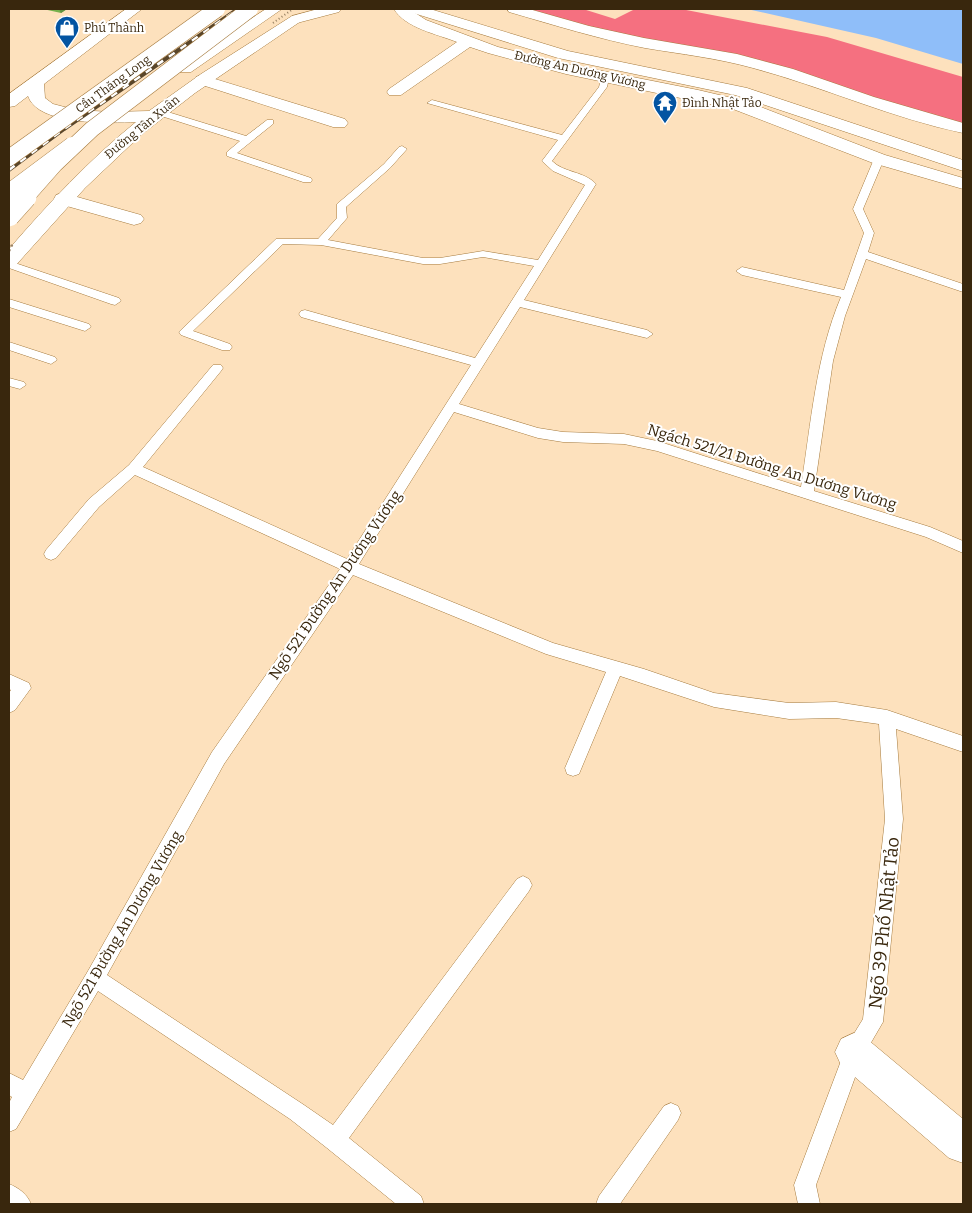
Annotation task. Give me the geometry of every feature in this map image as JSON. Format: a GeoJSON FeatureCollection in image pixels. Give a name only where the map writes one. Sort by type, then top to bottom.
{"type":"FeatureCollection","features":[{"type":"Feature","properties":{"kind":"main road"},"geometry":{"type":"LineString","coordinates":[[9,102],[135,9]]}},
{"type":"Feature","properties":{"kind":"main road","name":"Cầu Thăng Long"},"geometry":{"type":"LineString","coordinates":[[9,158],[217,9]]}},
{"type":"Feature","properties":{"kind":"main road","name":"Cầu Thăng Long"},"geometry":{"type":"LineString","coordinates":[[9,216],[55,164],[92,129],[250,9]]}},
{"type":"Feature","properties":{"kind":"main road","name":"Cầu Thăng Long"},"geometry":{"type":"LineString","coordinates":[[9,192],[56,156],[275,9]]}},
{"type":"Feature","properties":{"kind":"main road","name":"Đường Tân Xuân"},"geometry":{"type":"LineString","coordinates":[[9,262],[64,199],[101,161],[156,114],[202,80],[312,9]]}},
{"type":"Feature","properties":{"kind":"main road"},"geometry":{"type":"LineString","coordinates":[[297,19],[334,9]]}},
{"type":"Feature","properties":{"kind":"main road","name":"Đường An Dương Vương"},"geometry":{"type":"LineString","coordinates":[[401,9],[421,23],[520,58],[605,78],[698,95],[739,105],[880,159],[963,184]]}},
{"type":"Feature","properties":{"kind":"main road","name":"Đường An Dương Vương"},"geometry":{"type":"LineString","coordinates":[[415,9],[585,60],[708,84],[763,98],[787,108],[963,166]]}},
{"type":"Feature","properties":{"kind":"main road","name":"Đường An Dương Vương"},"geometry":{"type":"LineString","coordinates":[[461,9],[523,30],[563,40],[733,77],[944,144]]}},
{"type":"Feature","properties":{"kind":"main road"},"geometry":{"type":"LineString","coordinates":[[514,9],[586,30],[644,43],[731,57],[788,72],[868,101],[963,128]]}},
{"type":"Feature","properties":{"kind":"main road"},"geometry":{"type":"LineString","coordinates":[[395,92],[468,41]]}},
{"type":"Feature","properties":{"kind":"main road"},"geometry":{"type":"LineString","coordinates":[[202,80],[339,123]]}},
{"type":"Feature","properties":{"kind":"main road"},"geometry":{"type":"LineString","coordinates":[[36,82],[35,96],[38,102],[69,113],[111,118],[156,114]]}},
{"type":"Feature","properties":{"kind":"main road"},"geometry":{"type":"LineString","coordinates":[[787,108],[817,127],[839,137],[963,178]]}},
{"type":"Feature","properties":{"kind":"main road"},"geometry":{"type":"LineString","coordinates":[[64,199],[134,218]]}},
{"type":"Feature","properties":{"kind":"main road"},"geometry":{"type":"LineString","coordinates":[[854,1052],[963,1144]]}},
{"type":"Feature","properties":{"kind":"lane","name":"Ngõ 521 Đường An Dương Vương"},"geometry":{"type":"LineString","coordinates":[[9,1122],[95,978],[218,758],[350,567],[591,184],[584,179],[552,168],[547,161],[603,86],[605,78]]}},
{"type":"Feature","properties":{"kind":"lane"},"geometry":{"type":"LineString","coordinates":[[432,103],[564,139]]}},
{"type":"Feature","properties":{"kind":"lane"},"geometry":{"type":"LineString","coordinates":[[156,114],[246,140]]}},
{"type":"Feature","properties":{"kind":"lane"},"geometry":{"type":"LineString","coordinates":[[270,122],[230,154],[307,180]]}},
{"type":"Feature","properties":{"kind":"lane"},"geometry":{"type":"LineString","coordinates":[[321,242],[342,218],[341,206],[387,166],[402,149]]}},
{"type":"Feature","properties":{"kind":"lane"},"geometry":{"type":"LineString","coordinates":[[807,494],[827,361],[839,316],[869,233],[858,209],[880,159]]}},
{"type":"Feature","properties":{"kind":"lane"},"geometry":{"type":"LineString","coordinates":[[226,347],[185,332],[280,241],[321,242],[423,261],[440,261],[483,254],[540,264]]}},
{"type":"Feature","properties":{"kind":"lane"},"geometry":{"type":"LineString","coordinates":[[862,254],[963,288]]}},
{"type":"Feature","properties":{"kind":"lane"},"geometry":{"type":"LineString","coordinates":[[9,262],[115,301]]}},
{"type":"Feature","properties":{"kind":"lane"},"geometry":{"type":"LineString","coordinates":[[742,271],[848,295]]}},
{"type":"Feature","properties":{"kind":"lane"},"geometry":{"type":"LineString","coordinates":[[516,302],[647,334]]}},
{"type":"Feature","properties":{"kind":"lane"},"geometry":{"type":"LineString","coordinates":[[9,303],[85,327]]}},
{"type":"Feature","properties":{"kind":"lane"},"geometry":{"type":"LineString","coordinates":[[305,314],[478,363]]}},
{"type":"Feature","properties":{"kind":"lane"},"geometry":{"type":"LineString","coordinates":[[9,346],[50,360]]}},
{"type":"Feature","properties":{"kind":"lane"},"geometry":{"type":"LineString","coordinates":[[50,554],[94,503],[134,468],[217,368]]}},
{"type":"Feature","properties":{"kind":"lane","name":"Ngách 521/21 Đường An Dương Vương"},"geometry":{"type":"LineString","coordinates":[[451,406],[538,433],[563,437],[624,439],[656,446],[930,533],[963,547]]}},
{"type":"Feature","properties":{"kind":"lane"},"geometry":{"type":"LineString","coordinates":[[134,468],[350,567],[551,649],[714,700],[789,711],[836,710],[887,718],[963,744]]}},
{"type":"Feature","properties":{"kind":"lane"},"geometry":{"type":"LineString","coordinates":[[573,768],[616,668]]}},
{"type":"Feature","properties":{"kind":"lane"},"geometry":{"type":"LineString","coordinates":[[9,681],[23,688],[9,705]]}},
{"type":"Feature","properties":{"kind":"lane","name":"Ngõ 39 Phố Nhật Tảo"},"geometry":{"type":"LineString","coordinates":[[809,1204],[805,1185],[854,1052],[873,1022],[894,819],[887,718]]}},
{"type":"Feature","properties":{"kind":"lane"},"geometry":{"type":"LineString","coordinates":[[336,1140],[523,885]]}},
{"type":"Feature","properties":{"kind":"lane"},"geometry":{"type":"LineString","coordinates":[[95,978],[298,1112],[336,1140],[413,1204]]}},
{"type":"Feature","properties":{"kind":"lane"},"geometry":{"type":"LineString","coordinates":[[9,1083],[26,1094]]}},
{"type":"Feature","properties":{"kind":"lane"},"geometry":{"type":"LineString","coordinates":[[607,1204],[670,1113]]}},
{"type":"Feature","properties":{"kind":"lane"},"geometry":{"type":"LineString","coordinates":[[9,1195],[20,1204]]}},
{"type":"Feature","properties":{"kind":"shaded area"},"geometry":{"type":"Polygon","coordinates":[[[515,9],[583,9],[615,19],[635,9],[681,9],[827,37],[963,77],[963,128],[868,101],[783,71],[515,9]]]}},
{"type":"Feature","properties":{"kind":"water"},"geometry":{"type":"Polygon","coordinates":[[[747,9],[963,9],[963,64],[876,38],[747,9]]]}},
{"type":"Feature","properties":{"kind":"railway"},"geometry":{"type":"LineString","coordinates":[[9,170],[64,129],[238,9]]}},
{"type":"Feature","properties":{"kind":"place","name":"Phú Thành"},"geometry":{"type":"Point","coordinates":[67,49]}},
{"type":"Feature","properties":{"kind":"place","name":"Đình Nhật Tảo"},"geometry":{"type":"Point","coordinates":[665,124]}}]}
